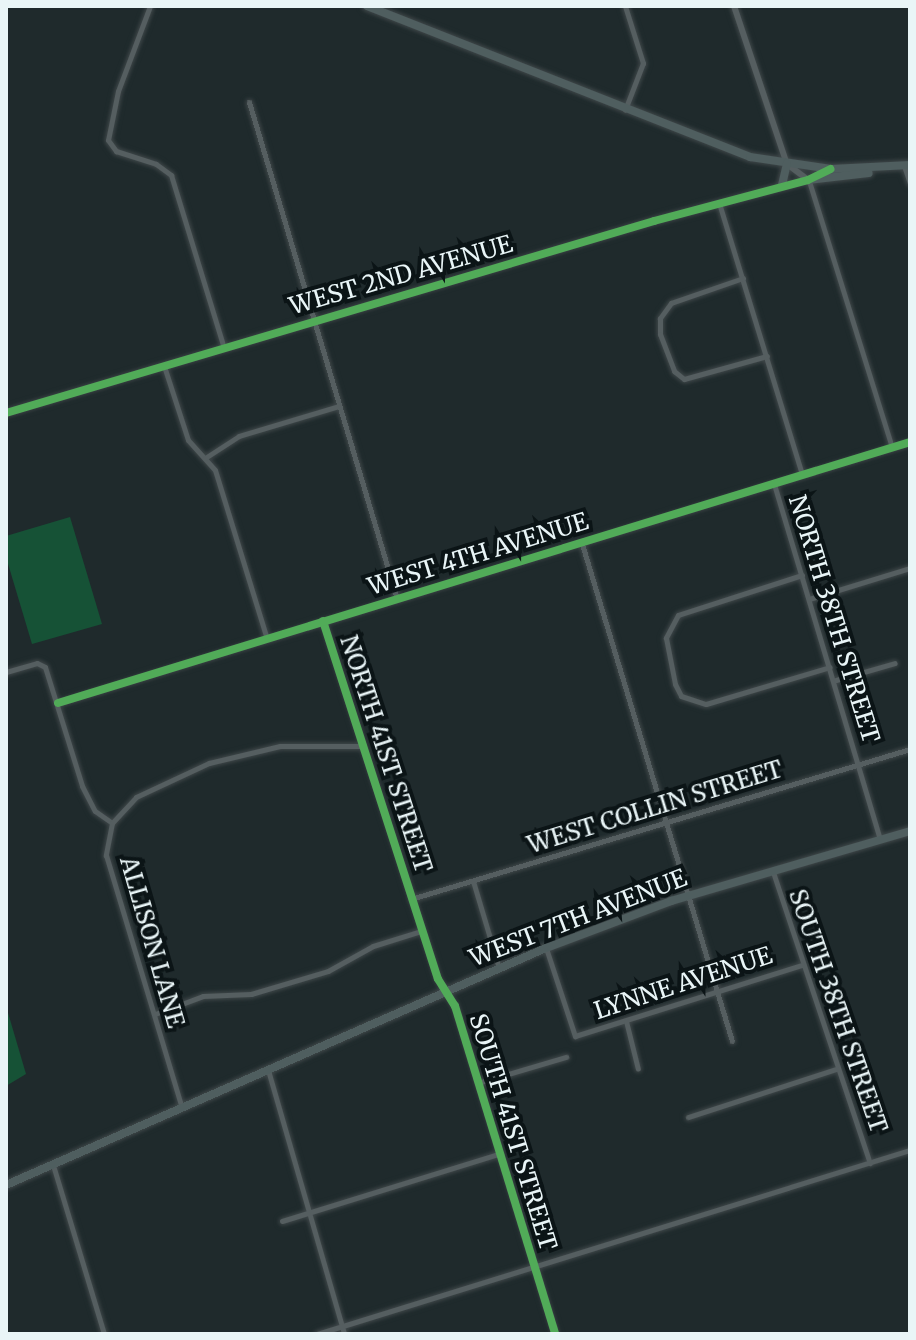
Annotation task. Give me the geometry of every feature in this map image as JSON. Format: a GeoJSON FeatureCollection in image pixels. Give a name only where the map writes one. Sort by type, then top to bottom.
{"type":"FeatureCollection","features":[{"type":"Feature","properties":{"kind":"main road"},"geometry":{"type":"LineString","coordinates":[[367,6],[712,145],[787,164],[877,170]]}},
{"type":"Feature","properties":{"kind":"main road"},"geometry":{"type":"LineString","coordinates":[[782,185],[787,164]]}},
{"type":"Feature","properties":{"kind":"main road"},"geometry":{"type":"LineString","coordinates":[[808,180],[907,166]]}},
{"type":"Feature","properties":{"kind":"main road","name":"WEST 7TH AVENUE"},"geometry":{"type":"LineString","coordinates":[[6,1185],[546,948],[690,895],[910,831]]}},
{"type":"Feature","properties":{"kind":"street"},"geometry":{"type":"LineString","coordinates":[[150,6],[118,91],[109,143],[171,175],[224,348]]}},
{"type":"Feature","properties":{"kind":"street"},"geometry":{"type":"LineString","coordinates":[[625,6],[643,63],[625,111]]}},
{"type":"Feature","properties":{"kind":"street"},"geometry":{"type":"LineString","coordinates":[[734,6],[787,164],[808,180],[892,447]]}},
{"type":"Feature","properties":{"kind":"street"},"geometry":{"type":"LineString","coordinates":[[249,102],[397,599]]}},
{"type":"Feature","properties":{"kind":"street"},"geometry":{"type":"LineString","coordinates":[[907,166],[910,183]]}},
{"type":"Feature","properties":{"kind":"street","name":"WEST 2ND AVENUE"},"geometry":{"type":"LineString","coordinates":[[6,413],[314,320],[808,180],[831,169]]}},
{"type":"Feature","properties":{"kind":"street","name":"NORTH 38TH STREET"},"geometry":{"type":"LineString","coordinates":[[719,203],[802,475]]}},
{"type":"Feature","properties":{"kind":"street"},"geometry":{"type":"LineString","coordinates":[[743,278],[671,303],[660,318],[660,334],[674,371],[684,379],[767,356]]}},
{"type":"Feature","properties":{"kind":"street"},"geometry":{"type":"LineString","coordinates":[[164,366],[188,440],[215,470],[267,639]]}},
{"type":"Feature","properties":{"kind":"street"},"geometry":{"type":"LineString","coordinates":[[205,458],[239,436],[339,406]]}},
{"type":"Feature","properties":{"kind":"street","name":"WEST 4TH AVENUE"},"geometry":{"type":"LineString","coordinates":[[58,703],[910,442]]}},
{"type":"Feature","properties":{"kind":"street","name":"NORTH 38TH STREET"},"geometry":{"type":"LineString","coordinates":[[774,484],[860,765]]}},
{"type":"Feature","properties":{"kind":"street"},"geometry":{"type":"LineString","coordinates":[[582,544],[732,1041]]}},
{"type":"Feature","properties":{"kind":"street"},"geometry":{"type":"LineString","coordinates":[[809,599],[910,568]]}},
{"type":"Feature","properties":{"kind":"street"},"geometry":{"type":"LineString","coordinates":[[802,575],[678,615],[666,638],[675,684],[681,696],[706,704],[830,667]]}},
{"type":"Feature","properties":{"kind":"street","name":"NORTH 41ST STREET"},"geometry":{"type":"LineString","coordinates":[[323,621],[411,899]]}},
{"type":"Feature","properties":{"kind":"street"},"geometry":{"type":"LineString","coordinates":[[6,672],[41,663],[58,703],[88,799],[112,823],[136,797],[209,763],[280,746],[363,746]]}},
{"type":"Feature","properties":{"kind":"street"},"geometry":{"type":"LineString","coordinates":[[836,680],[895,663]]}},
{"type":"Feature","properties":{"kind":"street","name":"WEST COLLIN STREET"},"geometry":{"type":"LineString","coordinates":[[411,899],[910,749]]}},
{"type":"Feature","properties":{"kind":"street"},"geometry":{"type":"LineString","coordinates":[[860,765],[880,839]]}},
{"type":"Feature","properties":{"kind":"street","name":"ALLISON LANE"},"geometry":{"type":"LineString","coordinates":[[112,823],[106,855],[182,1108]]}},
{"type":"Feature","properties":{"kind":"street","name":"SOUTH 38TH STREET"},"geometry":{"type":"LineString","coordinates":[[773,872],[836,1069],[870,1163]]}},
{"type":"Feature","properties":{"kind":"street"},"geometry":{"type":"LineString","coordinates":[[473,881],[499,968]]}},
{"type":"Feature","properties":{"kind":"street","name":"SOUTH 41ST STREET"},"geometry":{"type":"LineString","coordinates":[[411,899],[445,993],[455,1006],[555,1334]]}},
{"type":"Feature","properties":{"kind":"street"},"geometry":{"type":"LineString","coordinates":[[155,1014],[203,996],[251,994],[328,971],[373,946],[421,931]]}},
{"type":"Feature","properties":{"kind":"street","name":"LYNNE AVENUE"},"geometry":{"type":"LineString","coordinates":[[546,948],[575,1036],[802,965]]}},
{"type":"Feature","properties":{"kind":"street"},"geometry":{"type":"LineString","coordinates":[[626,1021],[638,1069]]}},
{"type":"Feature","properties":{"kind":"street"},"geometry":{"type":"LineString","coordinates":[[478,1083],[566,1057]]}},
{"type":"Feature","properties":{"kind":"street"},"geometry":{"type":"LineString","coordinates":[[268,1069],[344,1334]]}},
{"type":"Feature","properties":{"kind":"street"},"geometry":{"type":"LineString","coordinates":[[688,1117],[836,1069]]}},
{"type":"Feature","properties":{"kind":"street"},"geometry":{"type":"LineString","coordinates":[[317,1334],[910,1150]]}},
{"type":"Feature","properties":{"kind":"street"},"geometry":{"type":"LineString","coordinates":[[282,1221],[498,1154]]}},
{"type":"Feature","properties":{"kind":"street"},"geometry":{"type":"LineString","coordinates":[[53,1165],[104,1334]]}},
{"type":"Feature","properties":{"kind":"green space"},"geometry":{"type":"Polygon","coordinates":[[[70,517],[102,624],[32,644],[6,557],[6,536],[70,517]]]}},
{"type":"Feature","properties":{"kind":"green space"},"geometry":{"type":"Polygon","coordinates":[[[6,1006],[26,1074],[6,1086],[6,1006]]]}},
{"type":"Feature","properties":{"kind":"cycle path"},"geometry":{"type":"LineString","coordinates":[[6,413],[654,221],[808,180],[831,169]]}},
{"type":"Feature","properties":{"kind":"cycle path"},"geometry":{"type":"LineString","coordinates":[[58,703],[910,442]]}},
{"type":"Feature","properties":{"kind":"cycle path"},"geometry":{"type":"LineString","coordinates":[[323,621],[438,979],[455,1006],[555,1334]]}}]}
